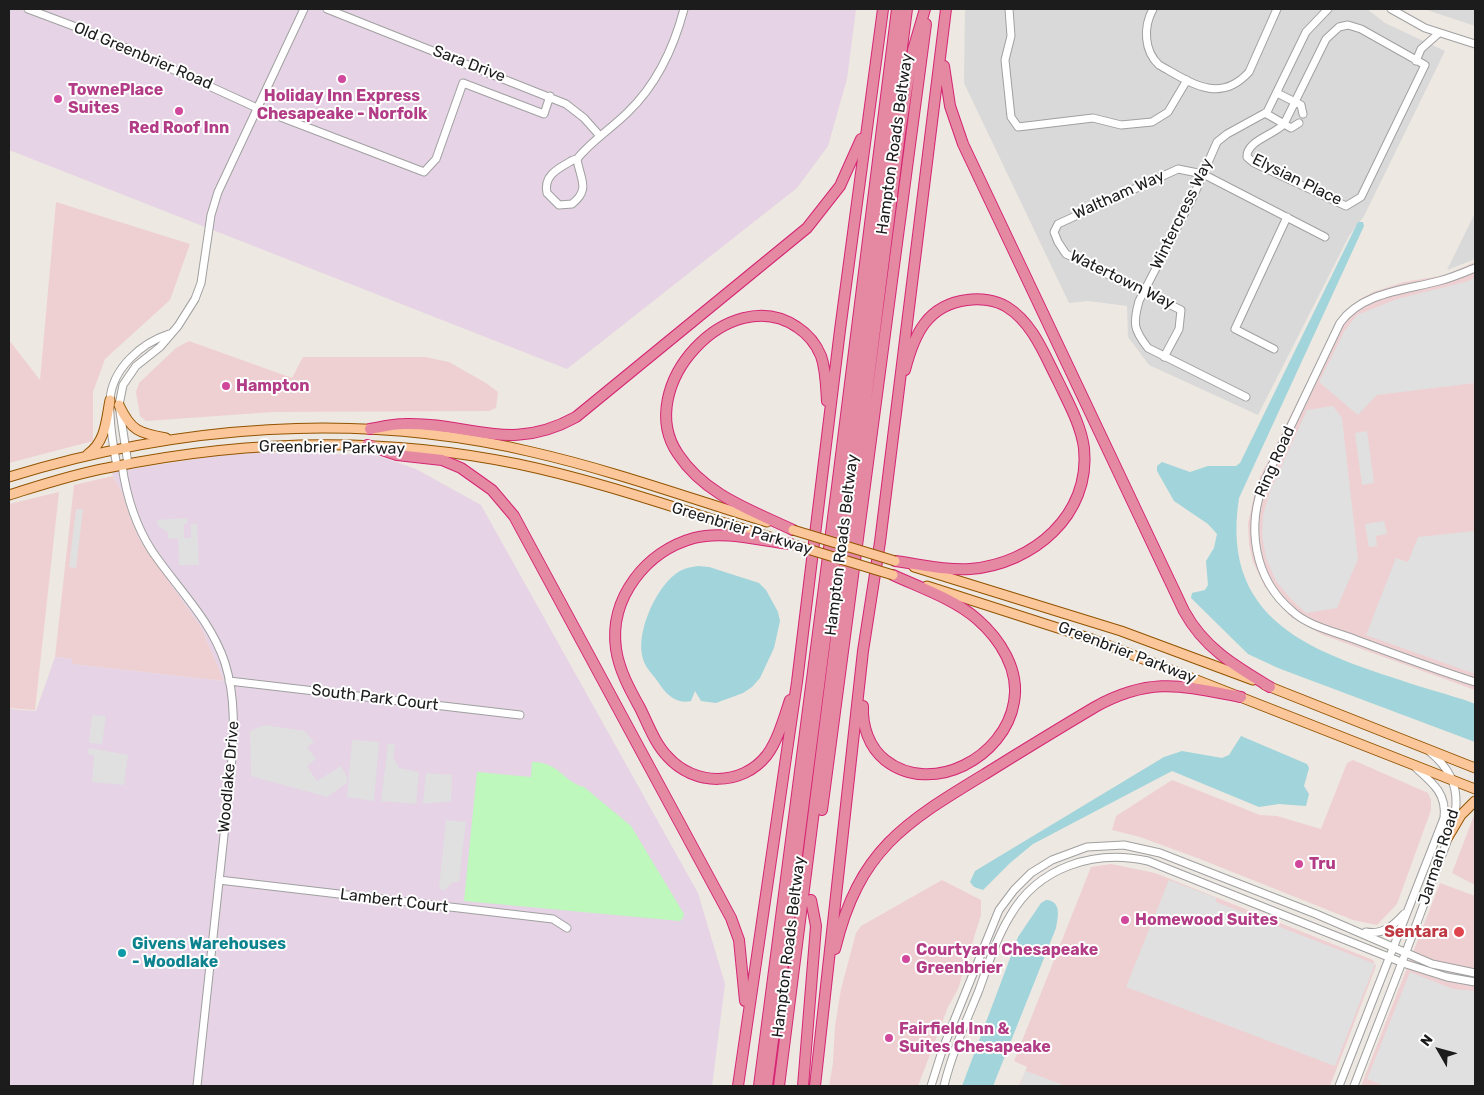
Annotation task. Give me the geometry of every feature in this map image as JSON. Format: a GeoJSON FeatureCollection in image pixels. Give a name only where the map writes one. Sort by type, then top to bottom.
{"type":"FeatureCollection","features":[{"type":"Feature","properties":{"kind":"highway"},"geometry":{"type":"LineString","coordinates":[[738,1086],[797,682],[883,9]]}},
{"type":"Feature","properties":{"kind":"highway","name":"Hampton Roads Beltway"},"geometry":{"type":"LineString","coordinates":[[758,1086],[835,506],[896,9]]}},
{"type":"Feature","properties":{"kind":"highway"},"geometry":{"type":"LineString","coordinates":[[768,1086],[907,9]]}},
{"type":"Feature","properties":{"kind":"highway"},"geometry":{"type":"LineString","coordinates":[[779,1086],[900,133],[913,50],[927,9]]}},
{"type":"Feature","properties":{"kind":"highway","name":"Hampton Roads Beltway"},"geometry":{"type":"LineString","coordinates":[[786,1086],[927,9]]}},
{"type":"Feature","properties":{"kind":"highway"},"geometry":{"type":"LineString","coordinates":[[815,1086],[866,626],[880,542],[945,14]]}},
{"type":"Feature","properties":{"kind":"highway"},"geometry":{"type":"LineString","coordinates":[[945,14],[944,70],[956,125],[1184,611],[1194,629],[1210,647],[1233,665],[1270,687]]}},
{"type":"Feature","properties":{"kind":"highway"},"geometry":{"type":"LineString","coordinates":[[370,429],[404,424],[512,436],[546,431],[576,417],[683,332],[811,223],[828,204],[847,173],[860,144],[871,99]]}},
{"type":"Feature","properties":{"kind":"highway"},"geometry":{"type":"LineString","coordinates":[[893,425],[909,354],[918,331],[927,318],[936,310],[957,301],[973,299],[991,301],[1007,307],[1029,328],[1074,416],[1082,439],[1085,460],[1082,484],[1071,510],[1052,533],[1026,553],[1001,563],[968,569],[895,561]]}},
{"type":"Feature","properties":{"kind":"highway"},"geometry":{"type":"LineString","coordinates":[[793,530],[715,492],[686,465],[672,444],[666,426],[665,410],[671,383],[692,353],[724,326],[748,316],[776,317],[791,323],[803,331],[817,348],[824,367],[829,422]]}},
{"type":"Feature","properties":{"kind":"highway"},"geometry":{"type":"LineString","coordinates":[[367,445],[398,455],[442,460],[460,468],[492,490],[514,516],[731,918],[739,940],[744,976],[745,1009],[741,1063]]}},
{"type":"Feature","properties":{"kind":"highway"},"geometry":{"type":"LineString","coordinates":[[791,544],[707,536],[687,540],[668,549],[644,568],[627,589],[619,609],[615,639],[620,665],[660,746],[679,768],[698,777],[716,780],[733,777],[743,774],[759,763],[772,746],[797,682]]}},
{"type":"Feature","properties":{"kind":"highway"},"geometry":{"type":"LineString","coordinates":[[866,626],[867,661],[863,720],[871,743],[883,758],[894,767],[910,774],[939,775],[966,764],[994,741],[1008,722],[1014,702],[1012,669],[1003,649],[985,627],[967,611],[893,575]]}},
{"type":"Feature","properties":{"kind":"highway"},"geometry":{"type":"LineString","coordinates":[[824,996],[840,928],[856,888],[896,833],[927,809],[1095,707],[1122,693],[1140,688],[1167,685],[1241,697]]}},
{"type":"Feature","properties":{"kind":"highway"},"geometry":{"type":"LineString","coordinates":[[803,1086],[816,926],[811,900]]}},
{"type":"Feature","properties":{"kind":"main road"},"geometry":{"type":"LineString","coordinates":[[84,456],[101,440],[110,400]]}},
{"type":"Feature","properties":{"kind":"main road"},"geometry":{"type":"LineString","coordinates":[[119,405],[133,428],[147,435],[173,439]]}},
{"type":"Feature","properties":{"kind":"main road","name":"Greenbrier Parkway"},"geometry":{"type":"LineString","coordinates":[[9,477],[114,449],[173,439],[267,429],[370,429],[450,437],[530,451],[1130,634],[1475,768]]}},
{"type":"Feature","properties":{"kind":"main road","name":"Greenbrier Parkway"},"geometry":{"type":"LineString","coordinates":[[9,495],[122,465],[176,455],[251,447],[367,445],[451,453],[541,470],[610,488],[1067,630],[1475,789]]}},
{"type":"Feature","properties":{"kind":"main road"},"geometry":{"type":"LineString","coordinates":[[1448,837],[1461,815],[1475,801]]}},
{"type":"Feature","properties":{"kind":"street","name":"Old Greenbrier Road"},"geometry":{"type":"LineString","coordinates":[[28,9],[100,36],[257,108],[424,172],[436,159],[463,84],[544,114],[550,96]]}},
{"type":"Feature","properties":{"kind":"street","name":"Woodlake Drive"},"geometry":{"type":"LineString","coordinates":[[122,465],[125,447],[119,405],[123,385],[131,372],[160,347],[187,315],[195,299],[201,283],[211,215],[218,192],[304,9]]}},
{"type":"Feature","properties":{"kind":"street","name":"Sara Drive"},"geometry":{"type":"LineString","coordinates":[[327,9],[550,96],[573,108],[600,136]]}},
{"type":"Feature","properties":{"kind":"street"},"geometry":{"type":"LineString","coordinates":[[577,159],[583,184],[583,193],[572,204],[563,206],[554,201],[548,193],[548,179],[555,170],[577,159],[628,112],[657,76],[672,47],[684,9]]}},
{"type":"Feature","properties":{"kind":"street"},"geometry":{"type":"LineString","coordinates":[[1009,9],[1011,36],[1005,60],[1011,117],[1018,127],[1093,118],[1121,125],[1152,122],[1168,112],[1187,80]]}},
{"type":"Feature","properties":{"kind":"street"},"geometry":{"type":"LineString","coordinates":[[1153,9],[1146,25],[1150,53],[1159,65],[1209,90],[1219,89],[1243,78],[1249,72],[1277,9]]}},
{"type":"Feature","properties":{"kind":"street"},"geometry":{"type":"LineString","coordinates":[[1299,123],[1291,128],[1265,113],[1277,93],[1306,32],[1328,9]]}},
{"type":"Feature","properties":{"kind":"street"},"geometry":{"type":"LineString","coordinates":[[1391,9],[1439,33],[1475,44]]}},
{"type":"Feature","properties":{"kind":"street","name":"Elysian Place"},"geometry":{"type":"LineString","coordinates":[[1356,26],[1424,65],[1361,197],[1346,206],[1254,163],[1247,157],[1250,146],[1279,130],[1295,103],[1326,39],[1339,27],[1356,26]]}},
{"type":"Feature","properties":{"kind":"street"},"geometry":{"type":"LineString","coordinates":[[1416,61],[1421,49],[1439,33]]}},
{"type":"Feature","properties":{"kind":"street"},"geometry":{"type":"LineString","coordinates":[[1277,93],[1303,108],[1303,114]]}},
{"type":"Feature","properties":{"kind":"street","name":"Wintercress Way"},"geometry":{"type":"LineString","coordinates":[[1246,397],[1148,348],[1138,334],[1134,320],[1144,290],[1203,174],[1217,142],[1227,134],[1265,113]]}},
{"type":"Feature","properties":{"kind":"street","name":"Waltham Way"},"geometry":{"type":"LineString","coordinates":[[1054,232],[1054,228],[1063,220],[1178,169],[1203,174],[1325,237]]}},
{"type":"Feature","properties":{"kind":"street"},"geometry":{"type":"LineString","coordinates":[[1274,349],[1235,329],[1287,217]]}},
{"type":"Feature","properties":{"kind":"street","name":"Watertown Way"},"geometry":{"type":"LineString","coordinates":[[1054,232],[1062,249],[1069,256],[1144,290],[1181,310],[1179,329],[1164,357]]}},
{"type":"Feature","properties":{"kind":"street","name":"Ring Road"},"geometry":{"type":"LineString","coordinates":[[1475,268],[1443,280],[1390,291],[1366,302],[1343,319],[1258,496],[1254,526],[1256,552],[1266,578],[1282,602],[1306,622],[1475,682]]}},
{"type":"Feature","properties":{"kind":"street","name":"Woodlake Drive"},"geometry":{"type":"LineString","coordinates":[[170,334],[155,339],[129,360],[115,382],[110,400],[114,449],[122,465],[129,498],[144,537],[210,632],[225,663],[234,714],[234,739],[197,1086]]}},
{"type":"Feature","properties":{"kind":"street","name":"South Park Court"},"geometry":{"type":"LineString","coordinates":[[229,681],[520,715]]}},
{"type":"Feature","properties":{"kind":"street","name":"Jarman Road"},"geometry":{"type":"LineString","coordinates":[[1354,1086],[1448,837],[1457,803],[1453,780],[1444,766],[1424,748]]}},
{"type":"Feature","properties":{"kind":"street","name":"Jarman Road"},"geometry":{"type":"LineString","coordinates":[[1339,1086],[1444,818],[1445,807],[1439,790],[1411,764]]}},
{"type":"Feature","properties":{"kind":"street"},"geometry":{"type":"LineString","coordinates":[[931,1086],[943,1048],[999,910],[1014,890],[1031,873],[1069,852],[1087,847],[1111,845],[1148,849],[1354,930],[1432,964],[1475,973]]}},
{"type":"Feature","properties":{"kind":"street"},"geometry":{"type":"LineString","coordinates":[[944,1086],[966,1022],[1009,917],[1033,888],[1052,874],[1075,863],[1111,857],[1148,861],[1401,962],[1447,978],[1475,982]]}},
{"type":"Feature","properties":{"kind":"street","name":"Lambert Court"},"geometry":{"type":"LineString","coordinates":[[219,880],[552,919],[567,928]]}},
{"type":"Feature","properties":{"kind":"street"},"geometry":{"type":"LineString","coordinates":[[1354,930],[1372,933],[1382,932],[1391,928],[1407,910]]}},
{"type":"Feature","properties":{"kind":"shaded area"},"geometry":{"type":"Polygon","coordinates":[[[9,9],[856,9],[847,79],[828,146],[797,188],[567,369],[9,150],[9,9]]]}},
{"type":"Feature","properties":{"kind":"shaded area"},"geometry":{"type":"Polygon","coordinates":[[[965,9],[1367,9],[1385,23],[1445,51],[1364,216],[1349,236],[1258,415],[1149,365],[1128,337],[1127,306],[1088,301],[1069,303],[964,83],[965,9]]]}},
{"type":"Feature","properties":{"kind":"shaded area"},"geometry":{"type":"Polygon","coordinates":[[[1424,9],[1475,9],[1475,26],[1424,9]]]}},
{"type":"Feature","properties":{"kind":"shaded area"},"geometry":{"type":"Polygon","coordinates":[[[56,202],[190,244],[170,300],[105,359],[93,392],[93,441],[9,463],[9,340],[40,380],[56,202]]]}},
{"type":"Feature","properties":{"kind":"shaded area"},"geometry":{"type":"Polygon","coordinates":[[[1475,213],[1475,259],[1447,270],[1475,213]]]}},
{"type":"Feature","properties":{"kind":"shaded area"},"geometry":{"type":"Polygon","coordinates":[[[1475,262],[1475,690],[1323,635],[1291,617],[1265,587],[1253,562],[1249,544],[1248,523],[1257,483],[1340,316],[1360,299],[1373,292],[1404,282],[1445,275],[1475,262]]]}},
{"type":"Feature","properties":{"kind":"shaded area"},"geometry":{"type":"Polygon","coordinates":[[[1475,278],[1475,383],[1377,395],[1358,415],[1319,382],[1345,330],[1357,315],[1397,299],[1475,278]]]}},
{"type":"Feature","properties":{"kind":"shaded area"},"geometry":{"type":"Polygon","coordinates":[[[189,341],[292,378],[303,357],[425,357],[449,362],[498,392],[496,408],[489,411],[273,412],[146,421],[140,416],[136,392],[139,383],[176,348],[189,341]]]}},
{"type":"Feature","properties":{"kind":"shaded area"},"geometry":{"type":"Polygon","coordinates":[[[1333,406],[1342,418],[1358,559],[1337,608],[1306,613],[1276,581],[1266,558],[1262,535],[1263,515],[1270,491],[1307,410],[1333,406]]]}},
{"type":"Feature","properties":{"kind":"shaded area"},"geometry":{"type":"Polygon","coordinates":[[[1367,431],[1374,483],[1362,485],[1355,433],[1367,431]]]}},
{"type":"Feature","properties":{"kind":"shaded area"},"geometry":{"type":"Polygon","coordinates":[[[266,452],[376,455],[416,469],[481,505],[698,893],[725,984],[712,1086],[9,1086],[9,709],[36,711],[55,657],[72,659],[72,664],[224,681],[201,627],[141,542],[122,492],[111,472],[222,455],[266,452]]]}},
{"type":"Feature","properties":{"kind":"shaded area"},"geometry":{"type":"Polygon","coordinates":[[[113,476],[122,492],[141,542],[201,627],[224,681],[71,664],[72,659],[55,657],[74,485],[113,476]]]}},
{"type":"Feature","properties":{"kind":"shaded area"},"geometry":{"type":"Polygon","coordinates":[[[59,492],[35,710],[9,708],[9,504],[59,492]]]}},
{"type":"Feature","properties":{"kind":"shaded area"},"geometry":{"type":"Polygon","coordinates":[[[76,509],[83,509],[76,568],[69,567],[76,509]]]}},
{"type":"Feature","properties":{"kind":"shaded area"},"geometry":{"type":"Polygon","coordinates":[[[187,518],[188,523],[184,524],[184,538],[191,538],[191,524],[197,524],[199,565],[179,565],[178,538],[168,539],[168,533],[158,525],[157,520],[187,518]]]}},
{"type":"Feature","properties":{"kind":"shaded area"},"geometry":{"type":"Polygon","coordinates":[[[1384,521],[1387,534],[1376,536],[1377,546],[1369,547],[1365,524],[1384,521]]]}},
{"type":"Feature","properties":{"kind":"shaded area"},"geometry":{"type":"Polygon","coordinates":[[[1475,531],[1475,674],[1366,635],[1396,558],[1408,562],[1418,537],[1475,531]]]}},
{"type":"Feature","properties":{"kind":"shaded area"},"geometry":{"type":"Polygon","coordinates":[[[92,715],[106,716],[102,744],[89,743],[92,715]]]}},
{"type":"Feature","properties":{"kind":"shaded area"},"geometry":{"type":"Polygon","coordinates":[[[265,725],[305,731],[314,742],[307,747],[316,759],[307,766],[317,781],[341,766],[347,777],[347,783],[327,797],[251,776],[250,731],[265,725]]]}},
{"type":"Feature","properties":{"kind":"shaded area"},"geometry":{"type":"Polygon","coordinates":[[[352,740],[379,742],[374,801],[347,797],[352,740]]]}},
{"type":"Feature","properties":{"kind":"shaded area"},"geometry":{"type":"Polygon","coordinates":[[[388,744],[395,744],[393,757],[399,768],[419,772],[416,804],[381,801],[388,744]]]}},
{"type":"Feature","properties":{"kind":"shaded area"},"geometry":{"type":"Polygon","coordinates":[[[89,748],[128,755],[124,785],[92,782],[94,755],[88,754],[89,748]]]}},
{"type":"Feature","properties":{"kind":"shaded area"},"geometry":{"type":"Polygon","coordinates":[[[1353,760],[1428,793],[1431,800],[1431,810],[1397,904],[1377,925],[1353,920],[1200,859],[1140,837],[1112,830],[1116,816],[1172,780],[1260,815],[1277,816],[1321,829],[1347,763],[1353,760]]]}},
{"type":"Feature","properties":{"kind":"shaded area"},"geometry":{"type":"Polygon","coordinates":[[[426,773],[452,775],[451,801],[423,804],[426,773]]]}},
{"type":"Feature","properties":{"kind":"shaded area"},"geometry":{"type":"Polygon","coordinates":[[[1475,813],[1475,885],[1452,873],[1475,813]]]}},
{"type":"Feature","properties":{"kind":"shaded area"},"geometry":{"type":"Polygon","coordinates":[[[446,820],[466,822],[459,882],[453,882],[445,890],[439,889],[446,820]]]}},
{"type":"Feature","properties":{"kind":"shaded area"},"geometry":{"type":"Polygon","coordinates":[[[1111,864],[1155,873],[1373,960],[1376,966],[1330,1086],[1019,1086],[1027,1067],[1014,1061],[1091,867],[1111,864]]]}},
{"type":"Feature","properties":{"kind":"shaded area"},"geometry":{"type":"Polygon","coordinates":[[[942,880],[981,900],[981,915],[958,989],[948,1007],[918,1086],[829,1086],[841,989],[856,933],[861,926],[942,880]]]}},
{"type":"Feature","properties":{"kind":"shaded area"},"geometry":{"type":"Polygon","coordinates":[[[1169,880],[1216,898],[1216,902],[1375,964],[1335,1066],[1126,987],[1169,880]]]}},
{"type":"Feature","properties":{"kind":"shaded area"},"geometry":{"type":"Polygon","coordinates":[[[1440,883],[1475,896],[1475,1086],[1361,1086],[1440,883]]]}},
{"type":"Feature","properties":{"kind":"shaded area"},"geometry":{"type":"Polygon","coordinates":[[[1410,972],[1453,989],[1475,991],[1475,1086],[1384,1086],[1367,1079],[1410,972]]]}},
{"type":"Feature","properties":{"kind":"shaded area"},"geometry":{"type":"Polygon","coordinates":[[[1026,1071],[1066,1086],[1020,1086],[1026,1071]]]}},
{"type":"Feature","properties":{"kind":"green space"},"geometry":{"type":"Polygon","coordinates":[[[532,762],[549,765],[571,781],[584,787],[631,826],[684,914],[680,921],[464,901],[477,772],[531,777],[532,762]]]}},
{"type":"Feature","properties":{"kind":"water"},"geometry":{"type":"Polygon","coordinates":[[[1358,222],[1363,222],[1364,226],[1239,498],[1237,543],[1246,579],[1263,608],[1288,631],[1319,649],[1353,664],[1475,704],[1475,742],[1278,668],[1248,654],[1191,598],[1192,593],[1205,590],[1208,585],[1206,561],[1214,548],[1217,534],[1208,524],[1174,501],[1157,471],[1157,466],[1162,462],[1190,472],[1208,466],[1236,466],[1240,463],[1358,222]]]}},
{"type":"Feature","properties":{"kind":"water"},"geometry":{"type":"Polygon","coordinates":[[[709,567],[759,583],[766,590],[778,612],[780,621],[774,648],[760,678],[743,693],[716,703],[701,701],[695,691],[691,701],[680,701],[671,697],[644,663],[642,655],[641,645],[646,621],[657,597],[672,577],[686,568],[709,567]]]}},
{"type":"Feature","properties":{"kind":"water"},"geometry":{"type":"Polygon","coordinates":[[[1241,736],[1307,764],[1309,768],[1304,786],[1309,794],[1306,806],[1279,804],[1259,807],[1172,771],[1033,844],[1010,863],[983,890],[974,887],[970,882],[975,871],[1164,757],[1182,751],[1222,758],[1229,755],[1241,736]]]}},
{"type":"Feature","properties":{"kind":"water"},"geometry":{"type":"Polygon","coordinates":[[[1046,900],[1055,903],[1057,906],[1056,928],[993,1086],[962,1086],[1018,937],[1041,903],[1046,900]]]}},
{"type":"Feature","properties":{"kind":"place","name":"Holiday Inn Express Chesapeake - Norfolk"},"geometry":{"type":"Point","coordinates":[342,79]}},
{"type":"Feature","properties":{"kind":"place","name":"TownePlace Suites"},"geometry":{"type":"Point","coordinates":[58,99]}},
{"type":"Feature","properties":{"kind":"place","name":"Red Roof Inn"},"geometry":{"type":"Point","coordinates":[179,111]}},
{"type":"Feature","properties":{"kind":"place","name":"Hampton"},"geometry":{"type":"Point","coordinates":[226,386]}},
{"type":"Feature","properties":{"kind":"place","name":"Tru"},"geometry":{"type":"Point","coordinates":[1299,864]}},
{"type":"Feature","properties":{"kind":"place","name":"Homewood Suites"},"geometry":{"type":"Point","coordinates":[1125,920]}},
{"type":"Feature","properties":{"kind":"place","name":"Sentara"},"geometry":{"type":"Point","coordinates":[1459,932]}},
{"type":"Feature","properties":{"kind":"place","name":"Givens Warehouses - Woodlake"},"geometry":{"type":"Point","coordinates":[122,953]}},
{"type":"Feature","properties":{"kind":"place","name":"Courtyard Chesapeake Greenbrier"},"geometry":{"type":"Point","coordinates":[906,959]}},
{"type":"Feature","properties":{"kind":"place","name":"Fairfield Inn & Suites Chesapeake"},"geometry":{"type":"Point","coordinates":[889,1038]}}]}
